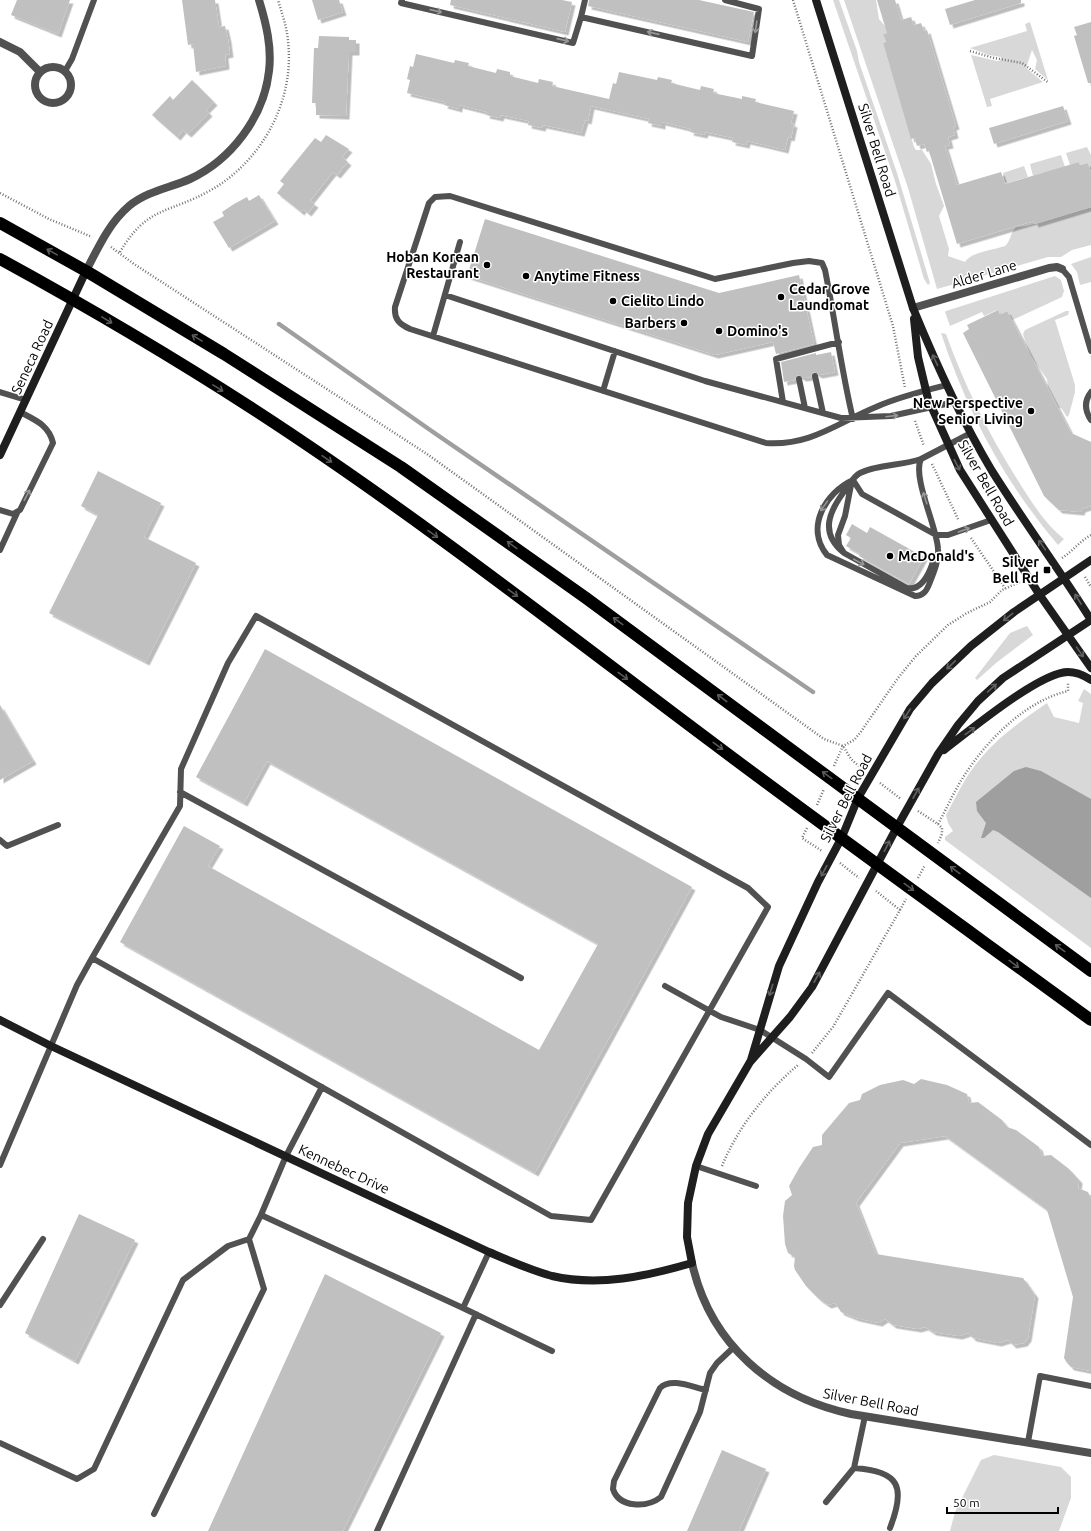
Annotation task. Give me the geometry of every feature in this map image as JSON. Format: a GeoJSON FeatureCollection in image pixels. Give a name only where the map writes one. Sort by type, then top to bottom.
{"type":"FeatureCollection","features":[{"type":"Feature","properties":{"kind":"highway"},"geometry":{"type":"LineString","coordinates":[[0,223],[86,271],[224,354],[401,467],[586,598],[1091,971]]}},
{"type":"Feature","properties":{"kind":"highway"},"geometry":{"type":"LineString","coordinates":[[0,259],[73,300],[246,405],[357,480],[512,592],[715,745],[1091,1020]]}},
{"type":"Feature","properties":{"kind":"street"},"geometry":{"type":"LineString","coordinates":[[86,271],[116,219],[130,206],[157,190],[199,174],[225,155],[249,127],[260,106],[269,71],[268,33],[259,0]]}},
{"type":"Feature","properties":{"kind":"street","name":"Silver Bell Road"},"geometry":{"type":"LineString","coordinates":[[816,0],[913,308],[946,385],[993,471],[1091,620],[1003,678],[983,696],[958,725],[938,754],[897,827],[812,987],[790,1017],[750,1062],[714,1122],[696,1166],[687,1216],[687,1237],[697,1282],[708,1307],[722,1332],[734,1347],[757,1370],[795,1396],[826,1408],[865,1416],[1091,1453]]}},
{"type":"Feature","properties":{"kind":"street"},"geometry":{"type":"LineString","coordinates":[[0,42],[20,52],[40,72]]}},
{"type":"Feature","properties":{"kind":"street"},"geometry":{"type":"LineString","coordinates":[[53,67],[65,71],[70,78],[71,90],[63,100],[55,103],[42,100],[36,93],[35,84],[40,72],[53,67]]}},
{"type":"Feature","properties":{"kind":"street","name":"Alder Lane"},"geometry":{"type":"LineString","coordinates":[[913,308],[1049,268],[1062,268]]}},
{"type":"Feature","properties":{"kind":"street","name":"Seneca Road"},"geometry":{"type":"LineString","coordinates":[[0,455],[86,271]]}},
{"type":"Feature","properties":{"kind":"street","name":"Silver Bell Road"},"geometry":{"type":"LineString","coordinates":[[913,308],[918,357],[926,390],[932,409],[948,446],[960,470],[991,520],[1068,635]]}},
{"type":"Feature","properties":{"kind":"street"},"geometry":{"type":"LineString","coordinates":[[1064,577],[1091,560]]}},
{"type":"Feature","properties":{"kind":"street","name":"Silver Bell Road"},"geometry":{"type":"LineString","coordinates":[[750,1062],[779,966],[818,882],[842,837],[858,798],[910,709],[932,683],[970,646],[1014,612],[1064,577]]}},
{"type":"Feature","properties":{"kind":"street"},"geometry":{"type":"LineString","coordinates":[[1068,635],[1091,668]]}},
{"type":"Feature","properties":{"kind":"street"},"geometry":{"type":"LineString","coordinates":[[938,754],[1013,698],[1041,682],[1068,672],[1084,675],[1091,680]]}},
{"type":"Feature","properties":{"kind":"street","name":"Kennebec Drive"},"geometry":{"type":"LineString","coordinates":[[0,1020],[51,1046],[489,1252],[545,1274],[584,1280],[626,1279],[692,1263]]}},
{"type":"Feature","properties":{"kind":"lane"},"geometry":{"type":"LineString","coordinates":[[65,71],[72,59],[94,0]]}},
{"type":"Feature","properties":{"kind":"lane"},"geometry":{"type":"LineString","coordinates":[[402,0],[401,3],[573,43],[585,0]]}},
{"type":"Feature","properties":{"kind":"lane"},"geometry":{"type":"LineString","coordinates":[[581,17],[752,56],[759,9],[725,0]]}},
{"type":"Feature","properties":{"kind":"lane"},"geometry":{"type":"LineString","coordinates":[[853,419],[842,374],[839,342],[826,270],[819,262],[793,264],[715,279],[475,202],[444,195],[433,198],[429,203],[395,312],[397,320],[402,326],[766,443],[786,442],[824,433],[853,419],[874,407],[946,385]]}},
{"type":"Feature","properties":{"kind":"lane"},"geometry":{"type":"LineString","coordinates":[[432,336],[460,242]]}},
{"type":"Feature","properties":{"kind":"lane"},"geometry":{"type":"LineString","coordinates":[[1062,268],[1068,277],[1091,351]]}},
{"type":"Feature","properties":{"kind":"lane"},"geometry":{"type":"LineString","coordinates":[[445,295],[705,381],[841,418],[853,419],[891,416],[932,409],[954,402]]}},
{"type":"Feature","properties":{"kind":"lane"},"geometry":{"type":"LineString","coordinates":[[783,402],[776,359],[794,357],[810,350],[839,342]]}},
{"type":"Feature","properties":{"kind":"lane"},"geometry":{"type":"LineString","coordinates":[[810,350],[812,356]]}},
{"type":"Feature","properties":{"kind":"lane"},"geometry":{"type":"LineString","coordinates":[[603,391],[615,351]]}},
{"type":"Feature","properties":{"kind":"lane"},"geometry":{"type":"LineString","coordinates":[[816,376],[823,413]]}},
{"type":"Feature","properties":{"kind":"lane"},"geometry":{"type":"LineString","coordinates":[[799,379],[805,408]]}},
{"type":"Feature","properties":{"kind":"lane"},"geometry":{"type":"LineString","coordinates":[[0,392],[26,400]]}},
{"type":"Feature","properties":{"kind":"lane"},"geometry":{"type":"LineString","coordinates":[[1091,392],[1086,407],[1091,420]]}},
{"type":"Feature","properties":{"kind":"lane"},"geometry":{"type":"LineString","coordinates":[[0,550],[17,513],[53,444],[50,434],[43,424],[20,412]]}},
{"type":"Feature","properties":{"kind":"lane"},"geometry":{"type":"LineString","coordinates":[[921,459],[918,470],[919,480],[936,535],[938,550],[936,564],[926,591],[919,596],[910,595],[832,559],[827,555],[821,545],[818,519],[820,512],[837,490],[853,480],[862,472],[921,459],[971,433]]}},
{"type":"Feature","properties":{"kind":"lane"},"geometry":{"type":"LineString","coordinates":[[853,480],[862,494],[936,535],[948,535],[991,520]]}},
{"type":"Feature","properties":{"kind":"lane"},"geometry":{"type":"LineString","coordinates":[[844,553],[839,545],[838,535],[845,516],[848,494],[853,480]]}},
{"type":"Feature","properties":{"kind":"lane"},"geometry":{"type":"LineString","coordinates":[[853,480],[835,504],[829,517],[833,543],[844,553],[907,588],[916,589],[932,567],[937,547],[936,535]]}},
{"type":"Feature","properties":{"kind":"lane"},"geometry":{"type":"LineString","coordinates":[[0,510],[9,514],[17,513]]}},
{"type":"Feature","properties":{"kind":"lane"},"geometry":{"type":"LineString","coordinates":[[0,1165],[77,985],[92,958],[180,806],[181,769],[228,663],[256,616],[748,888],[768,907],[591,1220],[551,1216],[92,958]]}},
{"type":"Feature","properties":{"kind":"lane"},"geometry":{"type":"LineString","coordinates":[[180,792],[521,978]]}},
{"type":"Feature","properties":{"kind":"lane"},"geometry":{"type":"LineString","coordinates":[[0,840],[7,846],[58,825]]}},
{"type":"Feature","properties":{"kind":"lane"},"geometry":{"type":"LineString","coordinates":[[665,986],[721,1017],[760,1030],[806,1059],[829,1077],[888,993],[1091,1145]]}},
{"type":"Feature","properties":{"kind":"lane"},"geometry":{"type":"LineString","coordinates":[[154,1514],[264,1289],[249,1239],[286,1156],[322,1087]]}},
{"type":"Feature","properties":{"kind":"lane"},"geometry":{"type":"LineString","coordinates":[[696,1166],[756,1186]]}},
{"type":"Feature","properties":{"kind":"lane"},"geometry":{"type":"LineString","coordinates":[[260,1215],[476,1314],[552,1351]]}},
{"type":"Feature","properties":{"kind":"lane"},"geometry":{"type":"LineString","coordinates":[[0,1304],[43,1239]]}},
{"type":"Feature","properties":{"kind":"lane"},"geometry":{"type":"LineString","coordinates":[[0,1443],[77,1478],[94,1470],[183,1280],[228,1246],[249,1239]]}},
{"type":"Feature","properties":{"kind":"lane"},"geometry":{"type":"LineString","coordinates":[[463,1308],[489,1252]]}},
{"type":"Feature","properties":{"kind":"lane"},"geometry":{"type":"LineString","coordinates":[[378,1531],[476,1314]]}},
{"type":"Feature","properties":{"kind":"lane"},"geometry":{"type":"LineString","coordinates":[[706,1390],[672,1382],[665,1384],[660,1388],[614,1481],[613,1489],[618,1497],[637,1505],[652,1502],[661,1497],[700,1412],[713,1369],[734,1347]]}},
{"type":"Feature","properties":{"kind":"lane"},"geometry":{"type":"LineString","coordinates":[[1028,1442],[1040,1376],[1091,1386]]}},
{"type":"Feature","properties":{"kind":"lane"},"geometry":{"type":"LineString","coordinates":[[826,1502],[854,1468],[865,1416]]}},
{"type":"Feature","properties":{"kind":"lane"},"geometry":{"type":"LineString","coordinates":[[854,1468],[871,1469],[884,1473],[894,1482],[899,1494],[898,1508],[890,1528]]}},
{"type":"Feature","properties":{"kind":"path"},"geometry":{"type":"LineString","coordinates":[[793,0],[893,326],[907,396]]}},
{"type":"Feature","properties":{"kind":"path"},"geometry":{"type":"LineString","coordinates":[[970,51],[994,58],[1022,63],[1049,83]]}},
{"type":"Feature","properties":{"kind":"path"},"geometry":{"type":"LineString","coordinates":[[0,193],[49,219],[102,242],[427,454],[824,739],[843,746],[851,759],[870,776],[942,828],[942,834],[900,910]]}},
{"type":"Feature","properties":{"kind":"path"},"geometry":{"type":"LineString","coordinates":[[843,746],[854,740],[860,733],[898,678],[916,656],[948,625],[967,613],[990,602],[1005,588],[957,518],[928,455],[912,413]]}},
{"type":"Feature","properties":{"kind":"path"},"geometry":{"type":"LineString","coordinates":[[938,824],[965,775],[978,756],[1018,717],[1052,695],[1068,691],[1068,672]]}},
{"type":"Feature","properties":{"kind":"shaded area"},"geometry":{"type":"Polygon","coordinates":[[[833,0],[839,0],[857,51],[859,62],[897,173],[930,283],[928,285],[924,279],[895,181],[833,0]]]}},
{"type":"Feature","properties":{"kind":"shaded area"},"geometry":{"type":"Polygon","coordinates":[[[844,0],[876,0],[879,19],[890,32],[883,34],[886,42],[883,43],[914,147],[916,150],[922,150],[931,164],[944,206],[939,216],[949,249],[948,256],[965,262],[977,254],[1005,246],[1016,227],[1027,226],[1091,207],[1091,245],[1072,250],[1061,257],[1048,257],[937,289],[908,188],[844,0]]]}},
{"type":"Feature","properties":{"kind":"shaded area"},"geometry":{"type":"Polygon","coordinates":[[[1030,22],[1048,80],[1035,69],[1037,60],[1032,50],[1026,68],[1043,82],[990,99],[992,106],[987,107],[971,55],[997,61],[1000,61],[1001,57],[989,55],[970,48],[1027,31],[1025,24],[1030,22]]]}},
{"type":"Feature","properties":{"kind":"shaded area"},"geometry":{"type":"Polygon","coordinates":[[[1087,147],[1091,155],[1091,171],[1088,163],[1080,165],[1079,162],[1070,165],[1066,153],[1087,147]]]}},
{"type":"Feature","properties":{"kind":"shaded area"},"geometry":{"type":"Polygon","coordinates":[[[1061,155],[1065,167],[1043,177],[1042,173],[1033,176],[1030,164],[1061,155]]]}},
{"type":"Feature","properties":{"kind":"shaded area"},"geometry":{"type":"Polygon","coordinates":[[[1024,166],[1028,177],[1008,183],[1005,182],[1003,173],[1024,166]]]}},
{"type":"Feature","properties":{"kind":"shaded area"},"geometry":{"type":"Polygon","coordinates":[[[1091,257],[1091,282],[1080,285],[1077,272],[1071,264],[1091,257]]]}},
{"type":"Feature","properties":{"kind":"shaded area"},"geometry":{"type":"Polygon","coordinates":[[[1055,276],[1061,280],[1064,291],[1062,297],[1012,320],[1007,311],[1000,315],[997,310],[984,316],[982,312],[950,326],[945,312],[946,311],[1055,276]]]}},
{"type":"Feature","properties":{"kind":"shaded area"},"geometry":{"type":"Polygon","coordinates":[[[1069,311],[1068,315],[1055,320],[1075,385],[1075,392],[1069,415],[1067,417],[1062,409],[1058,407],[1048,387],[1047,379],[1030,355],[1023,334],[1025,330],[1069,311]]]}},
{"type":"Feature","properties":{"kind":"shaded area"},"geometry":{"type":"Polygon","coordinates":[[[941,333],[946,334],[969,390],[1006,462],[1038,511],[1050,526],[1064,539],[1058,545],[1021,496],[989,445],[975,418],[951,362],[941,333]]]}},
{"type":"Feature","properties":{"kind":"shaded area"},"geometry":{"type":"Polygon","coordinates":[[[1027,626],[1033,635],[996,663],[977,680],[975,678],[1010,633],[1027,626]]]}},
{"type":"Feature","properties":{"kind":"shaded area"},"geometry":{"type":"Polygon","coordinates":[[[1084,689],[1091,694],[1091,948],[945,840],[945,837],[953,831],[948,823],[946,815],[960,788],[976,764],[992,746],[1009,730],[1047,703],[1054,717],[1079,723],[1083,703],[1078,701],[1084,689]]]}},
{"type":"Feature","properties":{"kind":"shaded area"},"geometry":{"type":"Polygon","coordinates":[[[1026,767],[1041,771],[1091,799],[1091,898],[998,832],[993,830],[984,838],[981,838],[986,823],[977,811],[976,802],[1014,771],[1026,767]]]}},
{"type":"Feature","properties":{"kind":"shaded area"},"geometry":{"type":"Polygon","coordinates":[[[994,1455],[1061,1467],[1071,1477],[1071,1498],[1059,1531],[950,1531],[955,1512],[981,1460],[994,1455]]]}},
{"type":"Feature","properties":{"kind":"building"},"geometry":{"type":"Polygon","coordinates":[[[17,0],[70,0],[58,34],[11,15],[17,0]]]}},
{"type":"Feature","properties":{"kind":"building"},"geometry":{"type":"Polygon","coordinates":[[[182,0],[215,0],[219,27],[225,26],[228,39],[230,54],[225,55],[226,66],[196,72],[193,44],[188,45],[182,0]]]}},
{"type":"Feature","properties":{"kind":"building"},"geometry":{"type":"Polygon","coordinates":[[[312,0],[339,0],[343,12],[318,20],[312,0]]]}},
{"type":"Feature","properties":{"kind":"building"},"geometry":{"type":"Polygon","coordinates":[[[451,0],[562,0],[572,2],[565,32],[450,5],[451,0]]]}},
{"type":"Feature","properties":{"kind":"building"},"geometry":{"type":"Polygon","coordinates":[[[589,0],[699,0],[754,12],[748,42],[588,6],[589,0]]]}},
{"type":"Feature","properties":{"kind":"building"},"geometry":{"type":"Polygon","coordinates":[[[877,0],[895,0],[901,20],[911,17],[914,25],[921,23],[924,31],[927,30],[956,126],[953,127],[955,135],[948,137],[950,145],[945,146],[957,185],[1001,172],[1005,184],[1079,162],[1080,165],[1088,163],[1091,172],[1091,207],[1035,224],[1034,221],[957,244],[929,151],[927,152],[924,144],[917,146],[915,138],[911,139],[883,43],[886,42],[883,34],[887,33],[877,0]]]}},
{"type":"Feature","properties":{"kind":"building"},"geometry":{"type":"Polygon","coordinates":[[[975,0],[1021,0],[1021,3],[950,25],[945,9],[975,0]]]}},
{"type":"Feature","properties":{"kind":"building"},"geometry":{"type":"Polygon","coordinates":[[[1091,22],[1091,83],[1088,83],[1074,36],[1077,35],[1074,27],[1091,22]]]}},
{"type":"Feature","properties":{"kind":"building"},"geometry":{"type":"Polygon","coordinates":[[[319,36],[349,37],[349,40],[356,40],[356,52],[349,52],[346,116],[316,115],[316,103],[312,103],[314,48],[318,48],[319,36]]]}},
{"type":"Feature","properties":{"kind":"building"},"geometry":{"type":"Polygon","coordinates":[[[416,54],[454,63],[455,60],[469,63],[468,66],[496,73],[497,69],[510,72],[510,76],[538,83],[539,79],[553,82],[552,86],[609,99],[613,83],[616,84],[619,72],[657,80],[658,77],[672,80],[671,83],[700,90],[701,86],[714,89],[713,93],[742,99],[742,96],[756,99],[755,102],[794,111],[791,123],[794,124],[791,138],[788,137],[785,150],[747,141],[746,145],[732,142],[733,138],[705,132],[704,135],[690,132],[691,129],[662,122],[662,126],[648,123],[649,119],[591,106],[588,121],[585,120],[581,133],[543,125],[542,128],[528,125],[529,121],[501,115],[500,118],[486,115],[487,112],[459,105],[459,109],[444,105],[445,102],[407,93],[410,80],[407,79],[410,66],[413,67],[416,54]]]}},
{"type":"Feature","properties":{"kind":"building"},"geometry":{"type":"Polygon","coordinates":[[[192,80],[214,102],[206,110],[209,113],[188,134],[183,130],[177,137],[152,115],[170,96],[173,100],[192,80]]]}},
{"type":"Feature","properties":{"kind":"building"},"geometry":{"type":"Polygon","coordinates":[[[1063,106],[1068,121],[994,144],[989,128],[1063,106]]]}},
{"type":"Feature","properties":{"kind":"building"},"geometry":{"type":"Polygon","coordinates":[[[326,135],[349,149],[342,157],[348,162],[337,175],[333,172],[310,201],[315,204],[308,213],[303,209],[301,212],[277,193],[284,184],[280,181],[315,138],[321,142],[326,135]]]}},
{"type":"Feature","properties":{"kind":"building"},"geometry":{"type":"Polygon","coordinates":[[[259,195],[275,221],[229,248],[213,222],[224,216],[222,212],[234,204],[247,197],[249,201],[259,195]]]}},
{"type":"Feature","properties":{"kind":"building"},"geometry":{"type":"Polygon","coordinates":[[[485,219],[719,293],[799,275],[814,344],[776,354],[773,342],[715,355],[467,276],[485,219]]]}},
{"type":"Feature","properties":{"kind":"building","name":"New Perspective Senior Living"},"geometry":{"type":"Polygon","coordinates":[[[998,310],[1000,315],[1007,311],[1071,433],[1091,442],[1091,506],[1082,509],[1081,512],[1059,510],[1044,496],[963,333],[969,329],[967,325],[998,310]]]}},
{"type":"Feature","properties":{"kind":"building"},"geometry":{"type":"Polygon","coordinates":[[[831,352],[835,372],[819,375],[814,372],[812,373],[811,377],[803,378],[798,375],[796,376],[795,380],[784,382],[781,362],[816,353],[816,355],[831,352]]]}},
{"type":"Feature","properties":{"kind":"building"},"geometry":{"type":"Polygon","coordinates":[[[98,471],[161,503],[144,537],[196,563],[146,662],[49,613],[98,515],[81,506],[98,471]]]}},
{"type":"Feature","properties":{"kind":"building","name":"McDonald's"},"geometry":{"type":"Polygon","coordinates":[[[852,524],[867,533],[870,527],[924,557],[909,584],[859,556],[860,554],[846,546],[851,538],[846,535],[852,524]]]}},
{"type":"Feature","properties":{"kind":"building"},"geometry":{"type":"Polygon","coordinates":[[[265,649],[692,887],[535,1173],[120,942],[184,826],[220,846],[208,866],[539,1050],[598,944],[267,761],[244,803],[196,777],[265,649]]]}},
{"type":"Feature","properties":{"kind":"building"},"geometry":{"type":"Polygon","coordinates":[[[0,705],[33,761],[0,780],[0,705]]]}},
{"type":"Feature","properties":{"kind":"building"},"geometry":{"type":"Polygon","coordinates":[[[921,1079],[947,1085],[967,1094],[969,1103],[978,1102],[1002,1120],[1007,1127],[1016,1130],[1039,1147],[1042,1156],[1051,1155],[1069,1169],[1079,1180],[1078,1188],[1088,1192],[1091,1199],[1091,1371],[1071,1367],[1064,1358],[1073,1297],[1047,1210],[945,1136],[900,1143],[856,1203],[876,1254],[1023,1278],[1035,1295],[1028,1338],[1024,1343],[1013,1345],[1008,1340],[998,1343],[973,1338],[968,1333],[959,1336],[933,1332],[925,1327],[918,1329],[893,1325],[885,1319],[879,1323],[856,1318],[841,1312],[835,1303],[828,1305],[819,1299],[806,1286],[795,1270],[795,1257],[788,1253],[785,1244],[783,1216],[785,1201],[792,1195],[789,1186],[799,1168],[813,1147],[822,1145],[822,1135],[849,1103],[860,1100],[862,1094],[880,1085],[903,1080],[914,1084],[921,1079]]]}},
{"type":"Feature","properties":{"kind":"building"},"geometry":{"type":"Polygon","coordinates":[[[79,1214],[135,1240],[75,1361],[25,1333],[79,1214]]]}},
{"type":"Feature","properties":{"kind":"building"},"geometry":{"type":"Polygon","coordinates":[[[325,1274],[441,1333],[343,1531],[208,1531],[325,1274]]]}},
{"type":"Feature","properties":{"kind":"building"},"geometry":{"type":"Polygon","coordinates":[[[722,1450],[766,1469],[739,1531],[687,1531],[722,1450]]]}},
{"type":"Feature","properties":{"kind":"waterway"},"geometry":{"type":"LineString","coordinates":[[279,324],[433,432],[813,692]]}},
{"type":"Feature","properties":{"kind":"place","name":"Hoban Korean Restaurant"},"geometry":{"type":"Point","coordinates":[487,265]}},
{"type":"Feature","properties":{"kind":"place","name":"Anytime Fitness"},"geometry":{"type":"Point","coordinates":[526,276]}},
{"type":"Feature","properties":{"kind":"place","name":"Cedar Grove Laundromat"},"geometry":{"type":"Point","coordinates":[781,297]}},
{"type":"Feature","properties":{"kind":"place","name":"Cielito Lindo"},"geometry":{"type":"Point","coordinates":[613,301]}},
{"type":"Feature","properties":{"kind":"place","name":"Barbers"},"geometry":{"type":"Point","coordinates":[684,323]}},
{"type":"Feature","properties":{"kind":"place","name":"Domino's"},"geometry":{"type":"Point","coordinates":[719,331]}},
{"type":"Feature","properties":{"kind":"place","name":"New Perspective Senior Living"},"geometry":{"type":"Point","coordinates":[1031,411]}},
{"type":"Feature","properties":{"kind":"place","name":"McDonald's"},"geometry":{"type":"Point","coordinates":[890,556]}},
{"type":"Feature","properties":{"kind":"place","name":"Silver Bell Rd"},"geometry":{"type":"Point","coordinates":[1047,570]}}]}
